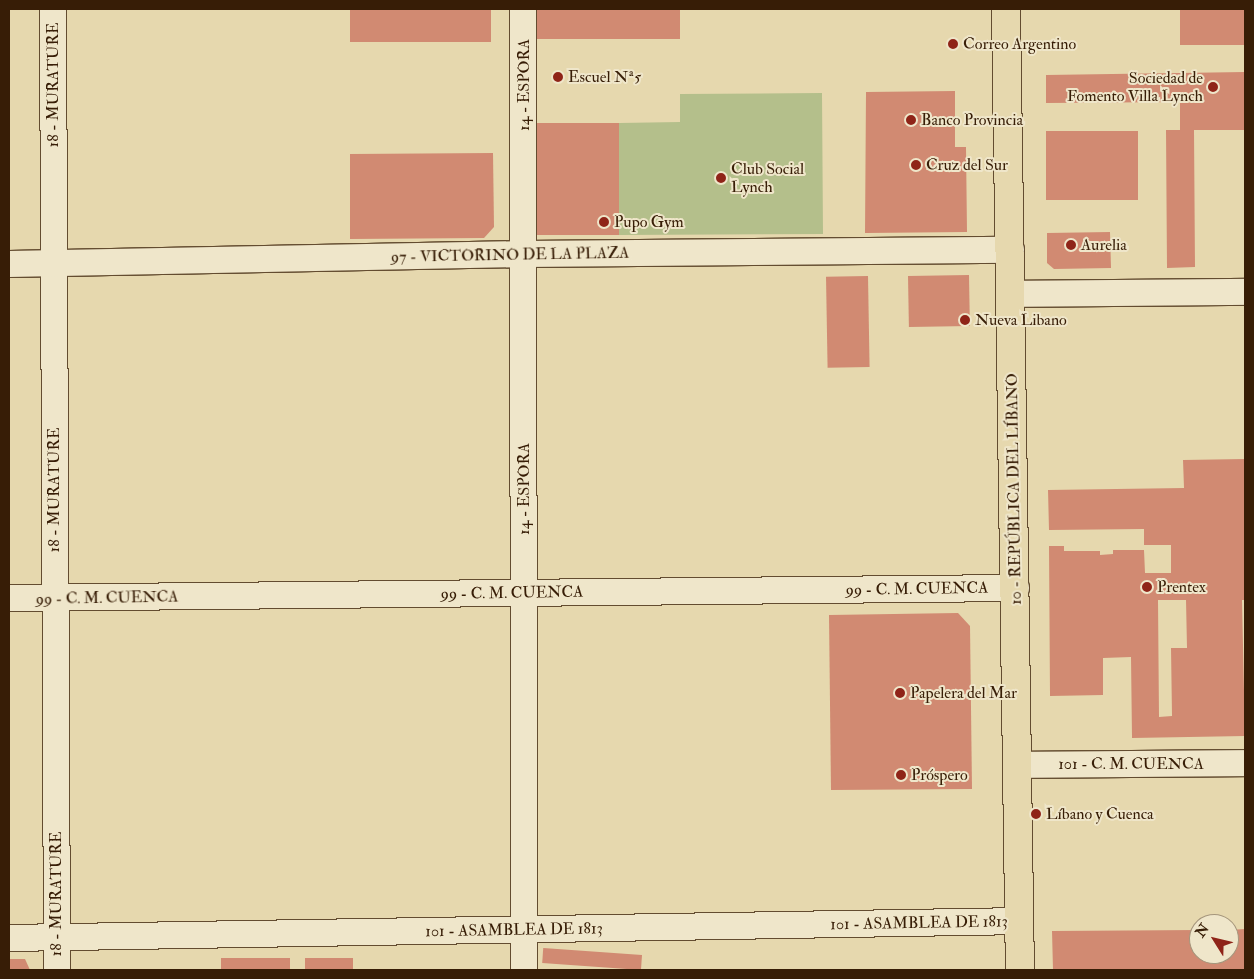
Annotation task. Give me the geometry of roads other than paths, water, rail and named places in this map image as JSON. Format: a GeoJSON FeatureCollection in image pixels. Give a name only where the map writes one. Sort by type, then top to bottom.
{"type":"FeatureCollection","features":[{"type":"Feature","properties":{"kind":"main road","name":"10 - REPÚBLICA DEL LÍBANO"},"geometry":{"type":"LineString","coordinates":[[1006,9],[1016,588],[1020,970]]}},
{"type":"Feature","properties":{"kind":"street","name":"18 - MURATURE"},"geometry":{"type":"LineString","coordinates":[[53,9],[52,263],[56,970]]}},
{"type":"Feature","properties":{"kind":"street","name":"14 - ESPORA"},"geometry":{"type":"LineString","coordinates":[[523,9],[524,970]]}},
{"type":"Feature","properties":{"kind":"street","name":"97 - VICTORINO DE LA PLAZA"},"geometry":{"type":"LineString","coordinates":[[9,264],[524,254],[1011,250]]}},
{"type":"Feature","properties":{"kind":"street"},"geometry":{"type":"LineString","coordinates":[[1011,294],[1245,292]]}},
{"type":"Feature","properties":{"kind":"street","name":"99 - C. M. CUENCA"},"geometry":{"type":"LineString","coordinates":[[9,598],[1016,588]]}},
{"type":"Feature","properties":{"kind":"street","name":"101 - C. M. CUENCA"},"geometry":{"type":"LineString","coordinates":[[1017,765],[1245,763]]}},
{"type":"Feature","properties":{"kind":"street","name":"101 - ASAMBLEA DE 1813"},"geometry":{"type":"LineString","coordinates":[[9,938],[1019,921]]}},
{"type":"Feature","properties":{"kind":"place","name":"Correo Argentino"},"geometry":{"type":"Point","coordinates":[953,44]}},
{"type":"Feature","properties":{"kind":"place","name":"Escuel Nª5"},"geometry":{"type":"Point","coordinates":[558,77]}},
{"type":"Feature","properties":{"kind":"place","name":"Sociedad de Fomento Villa Lynch"},"geometry":{"type":"Point","coordinates":[1213,87]}},
{"type":"Feature","properties":{"kind":"place","name":"Banco Provincia"},"geometry":{"type":"Point","coordinates":[911,120]}},
{"type":"Feature","properties":{"kind":"place","name":"Cruz del Sur"},"geometry":{"type":"Point","coordinates":[916,165]}},
{"type":"Feature","properties":{"kind":"place","name":"Club Social Lynch"},"geometry":{"type":"Point","coordinates":[721,178]}},
{"type":"Feature","properties":{"kind":"place","name":"Pupo Gym"},"geometry":{"type":"Point","coordinates":[604,222]}},
{"type":"Feature","properties":{"kind":"place","name":"Aurelia"},"geometry":{"type":"Point","coordinates":[1071,245]}},
{"type":"Feature","properties":{"kind":"place","name":"Nueva Libano"},"geometry":{"type":"Point","coordinates":[965,320]}},
{"type":"Feature","properties":{"kind":"place","name":"Prentex"},"geometry":{"type":"Point","coordinates":[1147,587]}},
{"type":"Feature","properties":{"kind":"place","name":"Papelera del Mar"},"geometry":{"type":"Point","coordinates":[900,693]}},
{"type":"Feature","properties":{"kind":"place","name":"Próspero"},"geometry":{"type":"Point","coordinates":[901,775]}},
{"type":"Feature","properties":{"kind":"place","name":"Líbano y Cuenca"},"geometry":{"type":"Point","coordinates":[1036,814]}}]}
